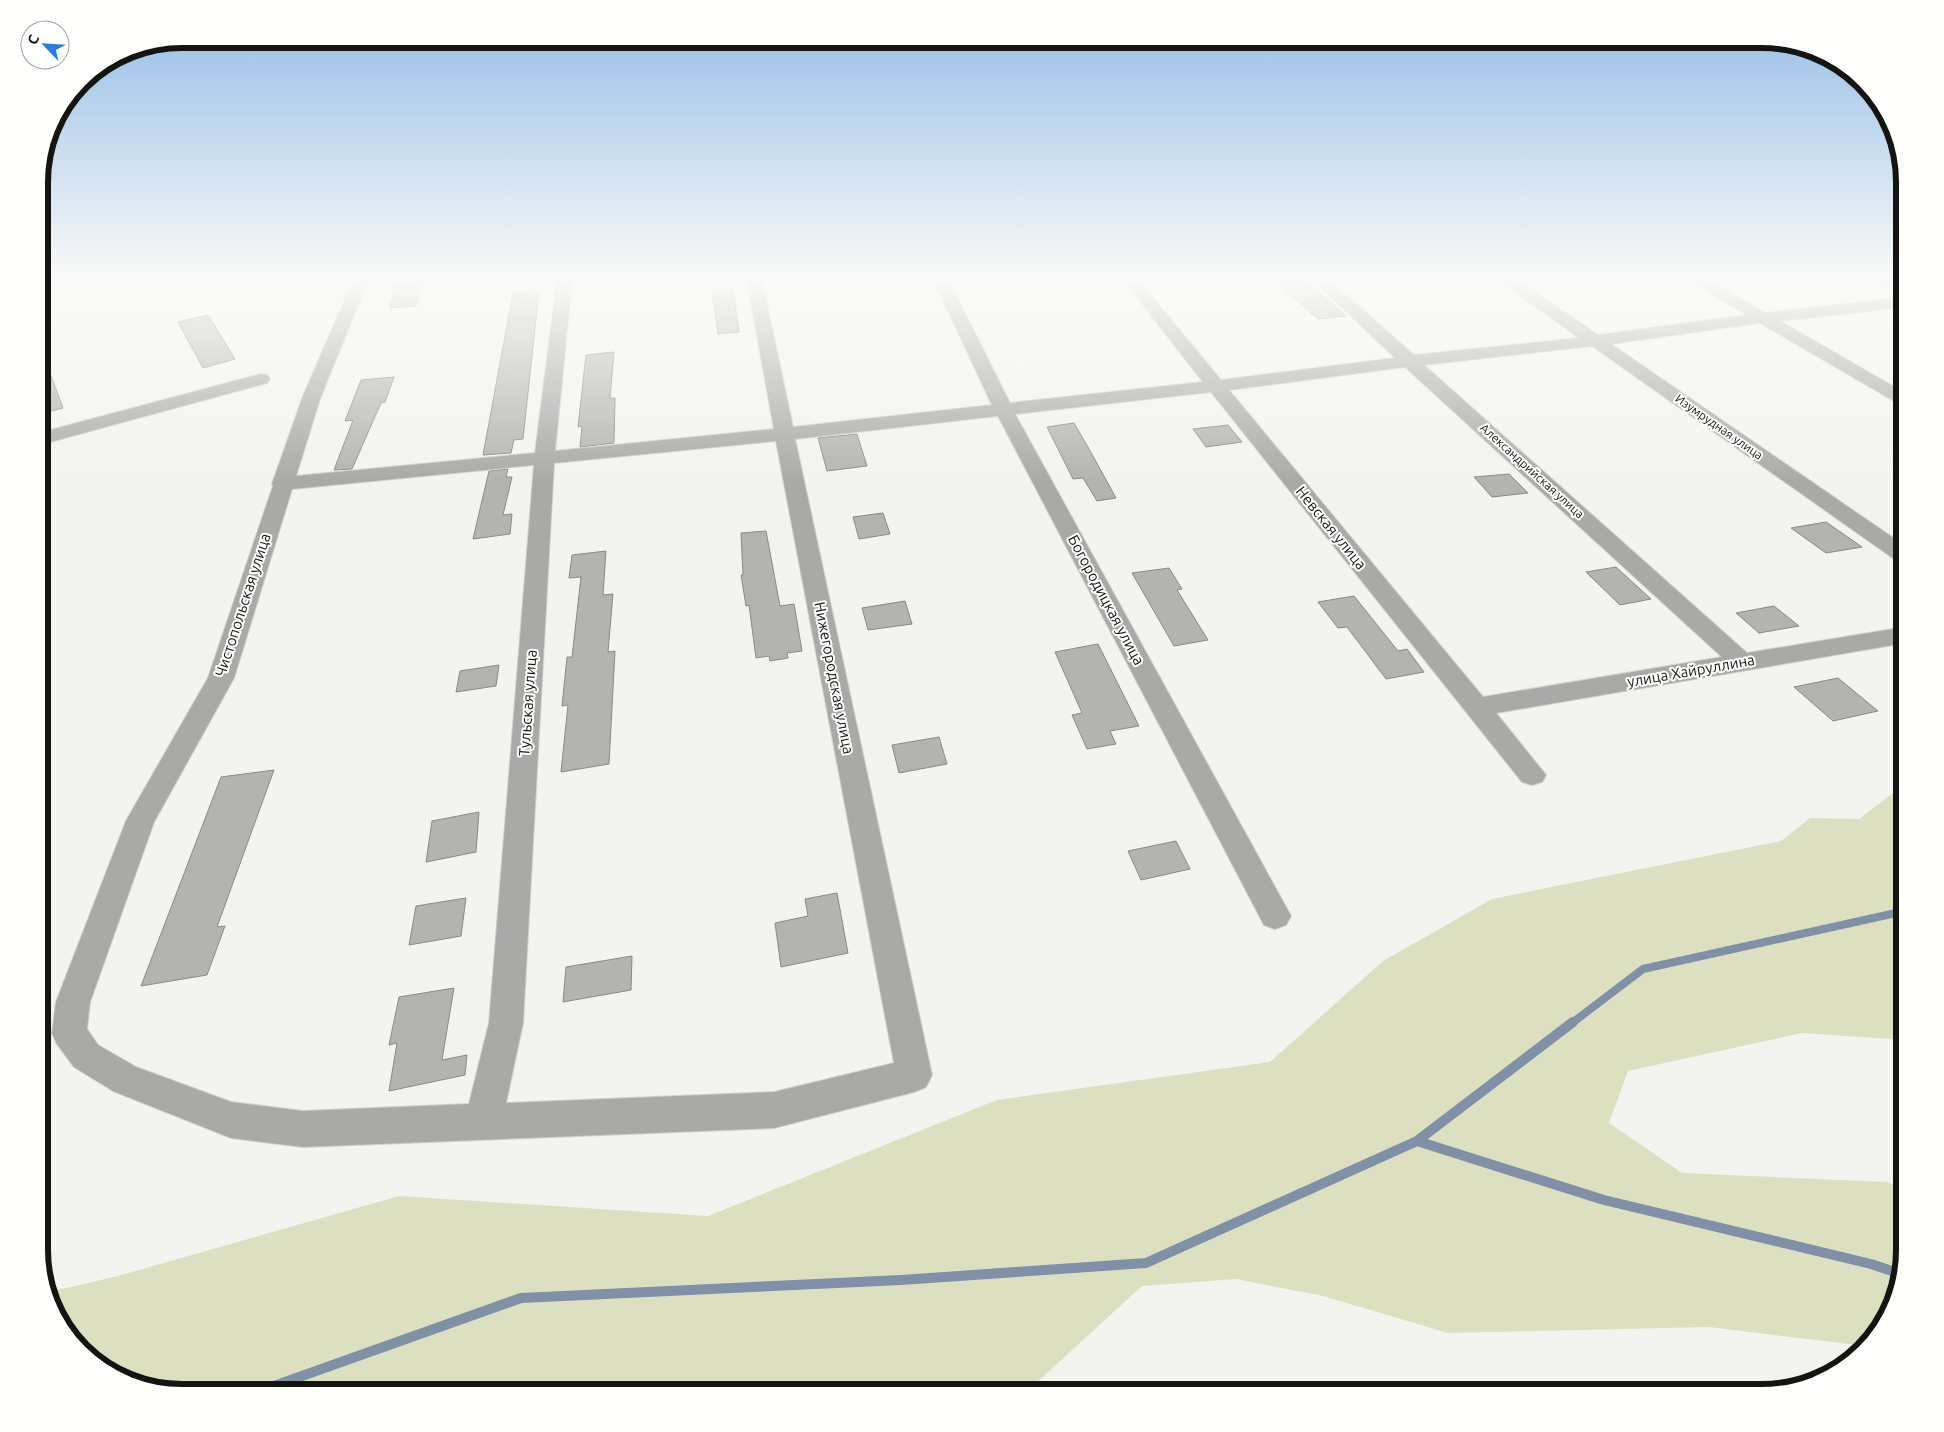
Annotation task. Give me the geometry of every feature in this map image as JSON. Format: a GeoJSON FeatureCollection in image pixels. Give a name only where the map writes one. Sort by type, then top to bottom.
{"type":"FeatureCollection","features":[{"type":"Feature","properties":{"kind":"street","name":"Чистопольская улица"},"geometry":{"type":"LineString","coordinates":[[332,348],[312,396],[282,484],[221,678],[140,821],[73,1002],[69,1033],[86,1056],[125,1079],[231,1120],[303,1130],[483,1123]]}},
{"type":"Feature","properties":{"kind":"street","name":"Тульская улица"},"geometry":{"type":"LineString","coordinates":[[483,1123],[506,1022],[544,458],[556,348]]}},
{"type":"Feature","properties":{"kind":"street","name":"Нижегородская улица"},"geometry":{"type":"LineString","coordinates":[[483,1123],[774,1110],[914,1075],[768,348]]}},
{"type":"Feature","properties":{"kind":"street","name":"Богородицкая улица"},"geometry":{"type":"LineString","coordinates":[[974,348],[1004,410],[1275,916]]}},
{"type":"Feature","properties":{"kind":"street","name":"Невская улица"},"geometry":{"type":"LineString","coordinates":[[1185,348],[1532,775]]}},
{"type":"Feature","properties":{"kind":"street","name":"Александрийская улица"},"geometry":{"type":"LineString","coordinates":[[1395,348],[1742,662]]}},
{"type":"Feature","properties":{"kind":"street"},"geometry":{"type":"LineString","coordinates":[[282,484],[785,434],[1216,386],[1531,348]]}},
{"type":"Feature","properties":{"kind":"street","name":"Изумрудная улица"},"geometry":{"type":"LineString","coordinates":[[1604,348],[1896,550]]}},
{"type":"Feature","properties":{"kind":"street"},"geometry":{"type":"LineString","coordinates":[[1815,348],[1896,395]]}},
{"type":"Feature","properties":{"kind":"street"},"geometry":{"type":"LineString","coordinates":[[48,437],[262,379]]}},
{"type":"Feature","properties":{"kind":"street","name":"улица Хайруллина"},"geometry":{"type":"LineString","coordinates":[[1477,707],[1896,636]]}},
{"type":"Feature","properties":{"kind":"green space"},"geometry":{"type":"Polygon","coordinates":[[[1896,791],[1896,1039],[1802,1033],[1628,1071],[1609,1123],[1682,1173],[1886,1182],[1896,1186],[1896,1260],[1894,1277],[1879,1318],[1857,1345],[1709,1327],[1448,1333],[1323,1296],[1236,1279],[1142,1286],[1035,1384],[172,1384],[155,1382],[122,1371],[100,1357],[81,1339],[65,1318],[54,1291],[118,1276],[399,1196],[708,1216],[997,1100],[1270,1062],[1383,961],[1492,899],[1781,841],[1810,818],[1859,819],[1896,791]]]}},
{"type":"Feature","properties":{"kind":"building"},"geometry":{"type":"Polygon","coordinates":[[[192,348],[228,348],[235,359],[203,368],[192,348]]]}},
{"type":"Feature","properties":{"kind":"building"},"geometry":{"type":"Polygon","coordinates":[[[503,348],[533,348],[523,439],[514,440],[511,453],[483,455],[503,348]]]}},
{"type":"Feature","properties":{"kind":"building"},"geometry":{"type":"Polygon","coordinates":[[[614,352],[610,398],[615,398],[614,443],[580,447],[582,426],[578,427],[586,355],[614,352]]]}},
{"type":"Feature","properties":{"kind":"building"},"geometry":{"type":"Polygon","coordinates":[[[48,368],[63,408],[48,412],[48,368]]]}},
{"type":"Feature","properties":{"kind":"building"},"geometry":{"type":"Polygon","coordinates":[[[394,377],[385,402],[381,403],[352,469],[334,470],[353,420],[345,421],[361,380],[394,377]]]}},
{"type":"Feature","properties":{"kind":"building"},"geometry":{"type":"Polygon","coordinates":[[[1074,423],[1116,498],[1097,501],[1083,478],[1073,479],[1047,427],[1074,423]]]}},
{"type":"Feature","properties":{"kind":"building"},"geometry":{"type":"Polygon","coordinates":[[[1228,425],[1242,442],[1206,447],[1193,429],[1228,425]]]}},
{"type":"Feature","properties":{"kind":"building"},"geometry":{"type":"Polygon","coordinates":[[[857,434],[867,466],[827,471],[818,438],[857,434]]]}},
{"type":"Feature","properties":{"kind":"building"},"geometry":{"type":"Polygon","coordinates":[[[508,469],[506,477],[512,477],[503,515],[512,514],[510,534],[473,539],[489,471],[508,469]]]}},
{"type":"Feature","properties":{"kind":"building"},"geometry":{"type":"Polygon","coordinates":[[[1509,474],[1528,493],[1492,497],[1474,477],[1509,474]]]}},
{"type":"Feature","properties":{"kind":"building"},"geometry":{"type":"Polygon","coordinates":[[[883,513],[890,534],[859,539],[853,517],[883,513]]]}},
{"type":"Feature","properties":{"kind":"building"},"geometry":{"type":"Polygon","coordinates":[[[1826,522],[1862,547],[1826,553],[1791,528],[1826,522]]]}},
{"type":"Feature","properties":{"kind":"building"},"geometry":{"type":"Polygon","coordinates":[[[766,531],[780,606],[794,604],[802,651],[787,653],[788,658],[770,661],[769,656],[756,658],[749,605],[746,606],[741,575],[743,575],[741,533],[766,531]]]}},
{"type":"Feature","properties":{"kind":"building"},"geometry":{"type":"Polygon","coordinates":[[[606,551],[603,595],[613,594],[608,652],[615,651],[609,764],[561,772],[568,705],[562,706],[567,657],[572,657],[581,577],[569,578],[572,555],[606,551]]]}},
{"type":"Feature","properties":{"kind":"building"},"geometry":{"type":"Polygon","coordinates":[[[1616,567],[1651,599],[1620,605],[1586,572],[1616,567]]]}},
{"type":"Feature","properties":{"kind":"building"},"geometry":{"type":"Polygon","coordinates":[[[1169,568],[1182,589],[1177,590],[1208,640],[1174,646],[1132,573],[1169,568]]]}},
{"type":"Feature","properties":{"kind":"building"},"geometry":{"type":"Polygon","coordinates":[[[1354,596],[1398,651],[1407,649],[1424,672],[1386,679],[1347,627],[1338,628],[1318,602],[1354,596]]]}},
{"type":"Feature","properties":{"kind":"building"},"geometry":{"type":"Polygon","coordinates":[[[905,601],[912,624],[868,630],[862,608],[905,601]]]}},
{"type":"Feature","properties":{"kind":"building"},"geometry":{"type":"Polygon","coordinates":[[[1774,606],[1799,626],[1759,633],[1736,613],[1774,606]]]}},
{"type":"Feature","properties":{"kind":"building"},"geometry":{"type":"Polygon","coordinates":[[[1098,644],[1139,726],[1110,731],[1116,744],[1087,749],[1072,715],[1082,713],[1055,652],[1098,644]]]}},
{"type":"Feature","properties":{"kind":"building"},"geometry":{"type":"Polygon","coordinates":[[[499,665],[496,686],[456,692],[460,671],[499,665]]]}},
{"type":"Feature","properties":{"kind":"building"},"geometry":{"type":"Polygon","coordinates":[[[1838,678],[1878,711],[1833,721],[1794,687],[1838,678]]]}},
{"type":"Feature","properties":{"kind":"building"},"geometry":{"type":"Polygon","coordinates":[[[939,737],[947,764],[899,773],[892,745],[939,737]]]}},
{"type":"Feature","properties":{"kind":"building"},"geometry":{"type":"Polygon","coordinates":[[[274,770],[217,927],[225,926],[207,975],[141,986],[221,777],[274,770]]]}},
{"type":"Feature","properties":{"kind":"building"},"geometry":{"type":"Polygon","coordinates":[[[479,812],[476,852],[426,862],[432,821],[479,812]]]}},
{"type":"Feature","properties":{"kind":"building"},"geometry":{"type":"Polygon","coordinates":[[[1176,841],[1190,869],[1141,880],[1128,851],[1176,841]]]}},
{"type":"Feature","properties":{"kind":"building"},"geometry":{"type":"Polygon","coordinates":[[[837,893],[848,953],[781,967],[775,923],[808,916],[805,899],[837,893]]]}},
{"type":"Feature","properties":{"kind":"building"},"geometry":{"type":"Polygon","coordinates":[[[466,898],[461,936],[409,945],[416,906],[466,898]]]}},
{"type":"Feature","properties":{"kind":"building"},"geometry":{"type":"Polygon","coordinates":[[[632,956],[631,990],[563,1002],[566,967],[632,956]]]}},
{"type":"Feature","properties":{"kind":"building"},"geometry":{"type":"Polygon","coordinates":[[[454,988],[442,1060],[467,1055],[465,1075],[389,1091],[397,1043],[389,1045],[399,997],[454,988]]]}},
{"type":"Feature","properties":{"kind":"waterway"},"geometry":{"type":"LineString","coordinates":[[1572,1023],[1643,969],[1896,913]]}},
{"type":"Feature","properties":{"kind":"waterway"},"geometry":{"type":"LineString","coordinates":[[1417,1141],[1573,1022]]}},
{"type":"Feature","properties":{"kind":"waterway"},"geometry":{"type":"LineString","coordinates":[[279,1384],[521,1298],[901,1280],[1146,1263],[1417,1141]]}},
{"type":"Feature","properties":{"kind":"waterway"},"geometry":{"type":"LineString","coordinates":[[1417,1141],[1604,1200],[1871,1264],[1895,1272]]}}]}
